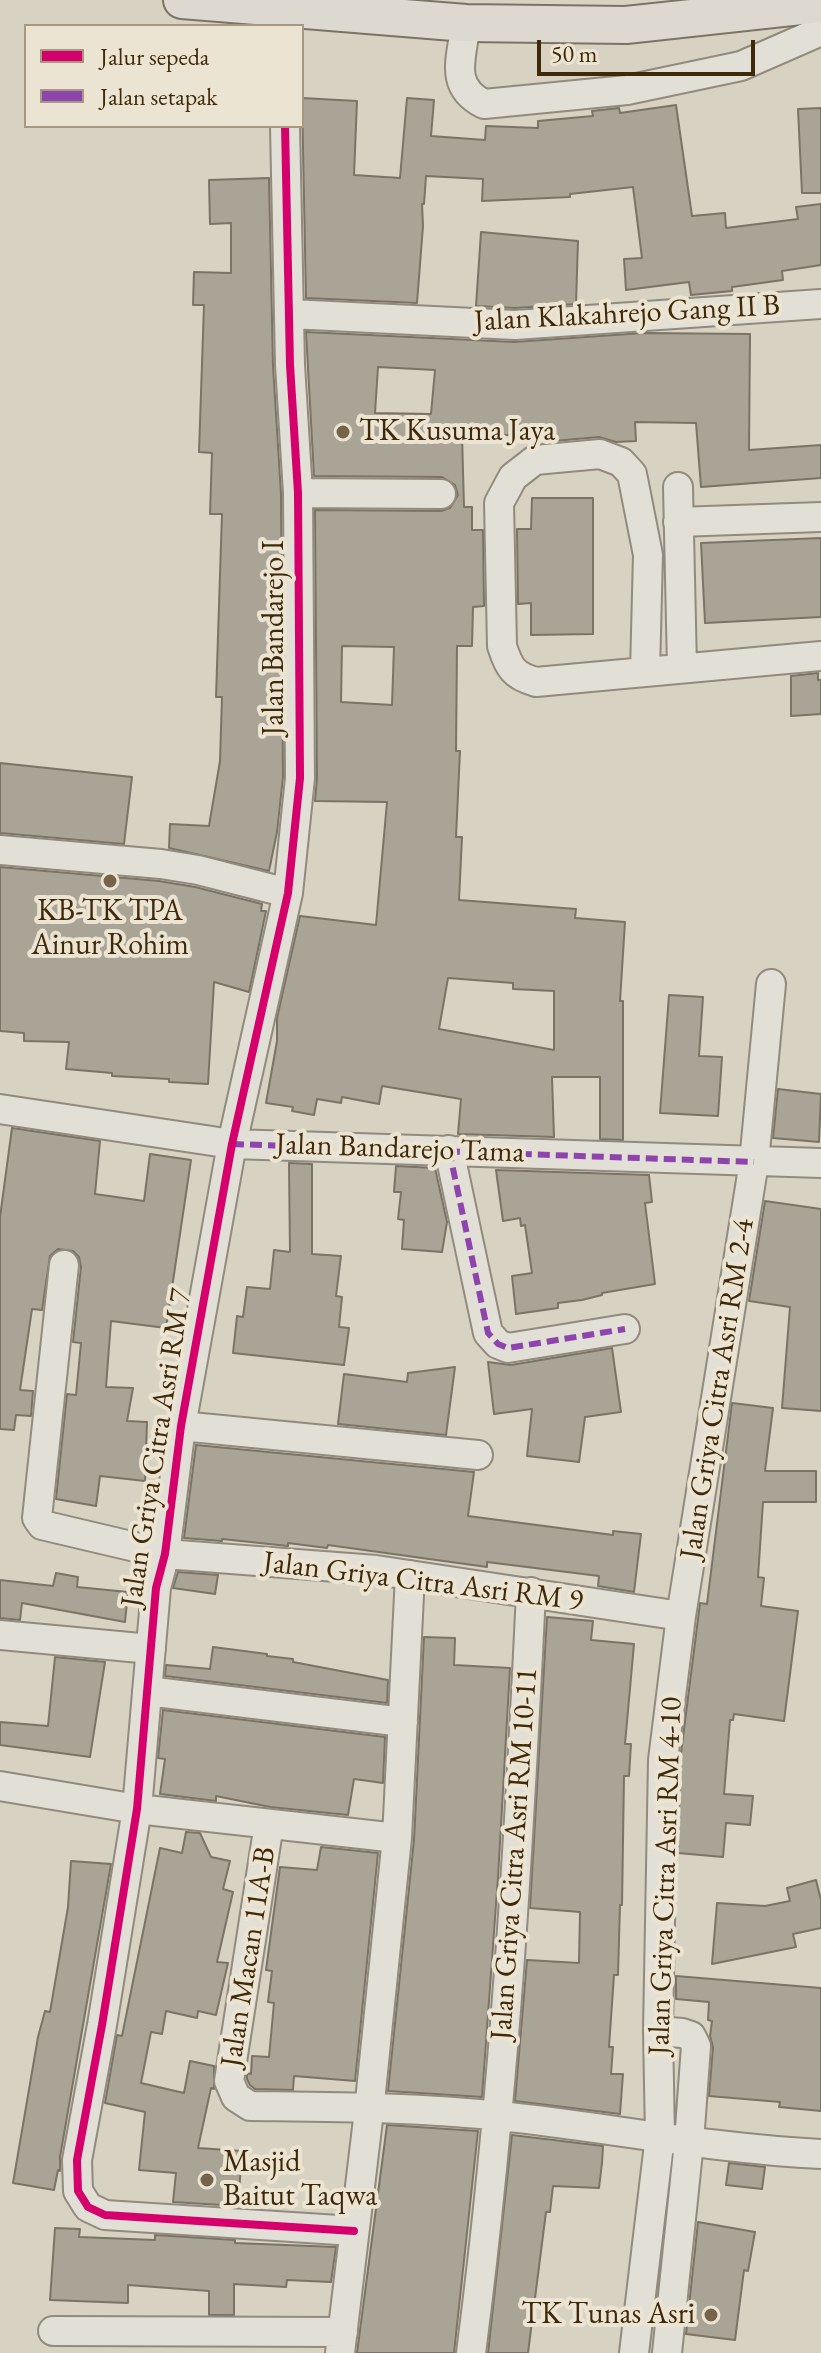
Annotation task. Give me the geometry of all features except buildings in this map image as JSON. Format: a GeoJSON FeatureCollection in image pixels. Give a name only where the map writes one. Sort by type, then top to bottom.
{"type":"FeatureCollection","features":[{"type":"Feature","properties":{"kind":"main road"},"geometry":{"type":"LineString","coordinates":[[182,0],[282,18],[626,25],[821,4]]}},
{"type":"Feature","properties":{"kind":"street"},"geometry":{"type":"LineString","coordinates":[[466,23],[460,72],[463,88],[470,97],[484,104],[627,90],[741,66],[821,31]]}},
{"type":"Feature","properties":{"kind":"street","name":"Jalan Bandarejo I"},"geometry":{"type":"LineString","coordinates":[[232,1144],[288,893],[300,778],[298,493],[285,128]]}},
{"type":"Feature","properties":{"kind":"street","name":"Jalan Klakahrejo Gang II B"},"geometry":{"type":"LineString","coordinates":[[290,314],[515,325],[821,304]]}},
{"type":"Feature","properties":{"kind":"street"},"geometry":{"type":"LineString","coordinates":[[645,671],[648,555],[632,474],[621,462],[600,454],[535,460],[513,477],[499,503],[502,646],[509,666],[518,677],[536,682],[821,656]]}},
{"type":"Feature","properties":{"kind":"street"},"geometry":{"type":"LineString","coordinates":[[678,487],[682,668]]}},
{"type":"Feature","properties":{"kind":"street"},"geometry":{"type":"LineString","coordinates":[[298,493],[441,494]]}},
{"type":"Feature","properties":{"kind":"street"},"geometry":{"type":"LineString","coordinates":[[678,522],[821,517]]}},
{"type":"Feature","properties":{"kind":"street"},"geometry":{"type":"LineString","coordinates":[[0,850],[161,864],[288,893]]}},
{"type":"Feature","properties":{"kind":"street","name":"Jalan Griya Citra Asri RM 2-4"},"geometry":{"type":"LineString","coordinates":[[681,1616],[754,1162],[771,984]]}},
{"type":"Feature","properties":{"kind":"street","name":"Jalan Bandarejo Tama"},"geometry":{"type":"LineString","coordinates":[[0,1109],[232,1144],[821,1163]]}},
{"type":"Feature","properties":{"kind":"street","name":"Jalan Griya Citra Asri RM 7"},"geometry":{"type":"LineString","coordinates":[[232,1144],[181,1426],[165,1554],[156,1588],[137,1809],[77,2160],[78,2191],[88,2207],[105,2215],[354,2231]]}},
{"type":"Feature","properties":{"kind":"street"},"geometry":{"type":"LineString","coordinates":[[449,1150],[488,1333],[498,1344],[508,1348],[625,1329]]}},
{"type":"Feature","properties":{"kind":"street","name":"Jalan Griya Citra Asri RM 9"},"geometry":{"type":"LineString","coordinates":[[64,1265],[38,1522],[165,1554],[410,1575],[681,1616]]}},
{"type":"Feature","properties":{"kind":"street"},"geometry":{"type":"LineString","coordinates":[[181,1426],[478,1455]]}},
{"type":"Feature","properties":{"kind":"street"},"geometry":{"type":"LineString","coordinates":[[53,2331],[341,2342],[397,1838],[410,1575]]}},
{"type":"Feature","properties":{"kind":"street","name":"Jalan Griya Citra Asri RM 10-11"},"geometry":{"type":"LineString","coordinates":[[471,2353],[498,2115],[531,1592]]}},
{"type":"Feature","properties":{"kind":"street","name":"Jalan Griya Citra Asri RM 4-10"},"geometry":{"type":"LineString","coordinates":[[634,2353],[660,2136],[658,2031],[663,1760],[681,1616]]}},
{"type":"Feature","properties":{"kind":"street"},"geometry":{"type":"LineString","coordinates":[[0,1635],[151,1649]]}},
{"type":"Feature","properties":{"kind":"street"},"geometry":{"type":"LineString","coordinates":[[147,1691],[403,1722]]}},
{"type":"Feature","properties":{"kind":"street"},"geometry":{"type":"LineString","coordinates":[[0,1786],[137,1809],[397,1838]]}},
{"type":"Feature","properties":{"kind":"street","name":"Jalan Macan 11A-B"},"geometry":{"type":"LineString","coordinates":[[269,1824],[229,2081],[236,2097],[250,2106],[498,2115],[759,2151],[821,2154]]}},
{"type":"Feature","properties":{"kind":"street"},"geometry":{"type":"LineString","coordinates":[[658,2031],[691,2036],[696,2046],[667,2353]]}},
{"type":"Feature","properties":{"kind":"marked path"},"geometry":{"type":"LineString","coordinates":[[232,1144],[754,1162]]}},
{"type":"Feature","properties":{"kind":"marked path"},"geometry":{"type":"LineString","coordinates":[[449,1150],[488,1333],[498,1344],[508,1348],[625,1329]]}},
{"type":"Feature","properties":{"kind":"cycle path"},"geometry":{"type":"LineString","coordinates":[[285,128],[290,365],[298,493],[300,778],[288,893],[232,1144],[181,1426],[165,1554],[156,1588],[137,1809],[77,2160],[78,2191],[88,2207],[105,2215],[354,2231]]}},
{"type":"Feature","properties":{"kind":"place","name":"TK Kusuma Jaya"},"geometry":{"type":"Point","coordinates":[343,432]}},
{"type":"Feature","properties":{"kind":"place","name":"KB-TK TPA Ainur Rohim"},"geometry":{"type":"Point","coordinates":[110,881]}},
{"type":"Feature","properties":{"kind":"place","name":"Masjid Baitut Taqwa"},"geometry":{"type":"Point","coordinates":[207,2180]}},
{"type":"Feature","properties":{"kind":"place","name":"TK Tunas Asri"},"geometry":{"type":"Point","coordinates":[711,2315]}}]}
